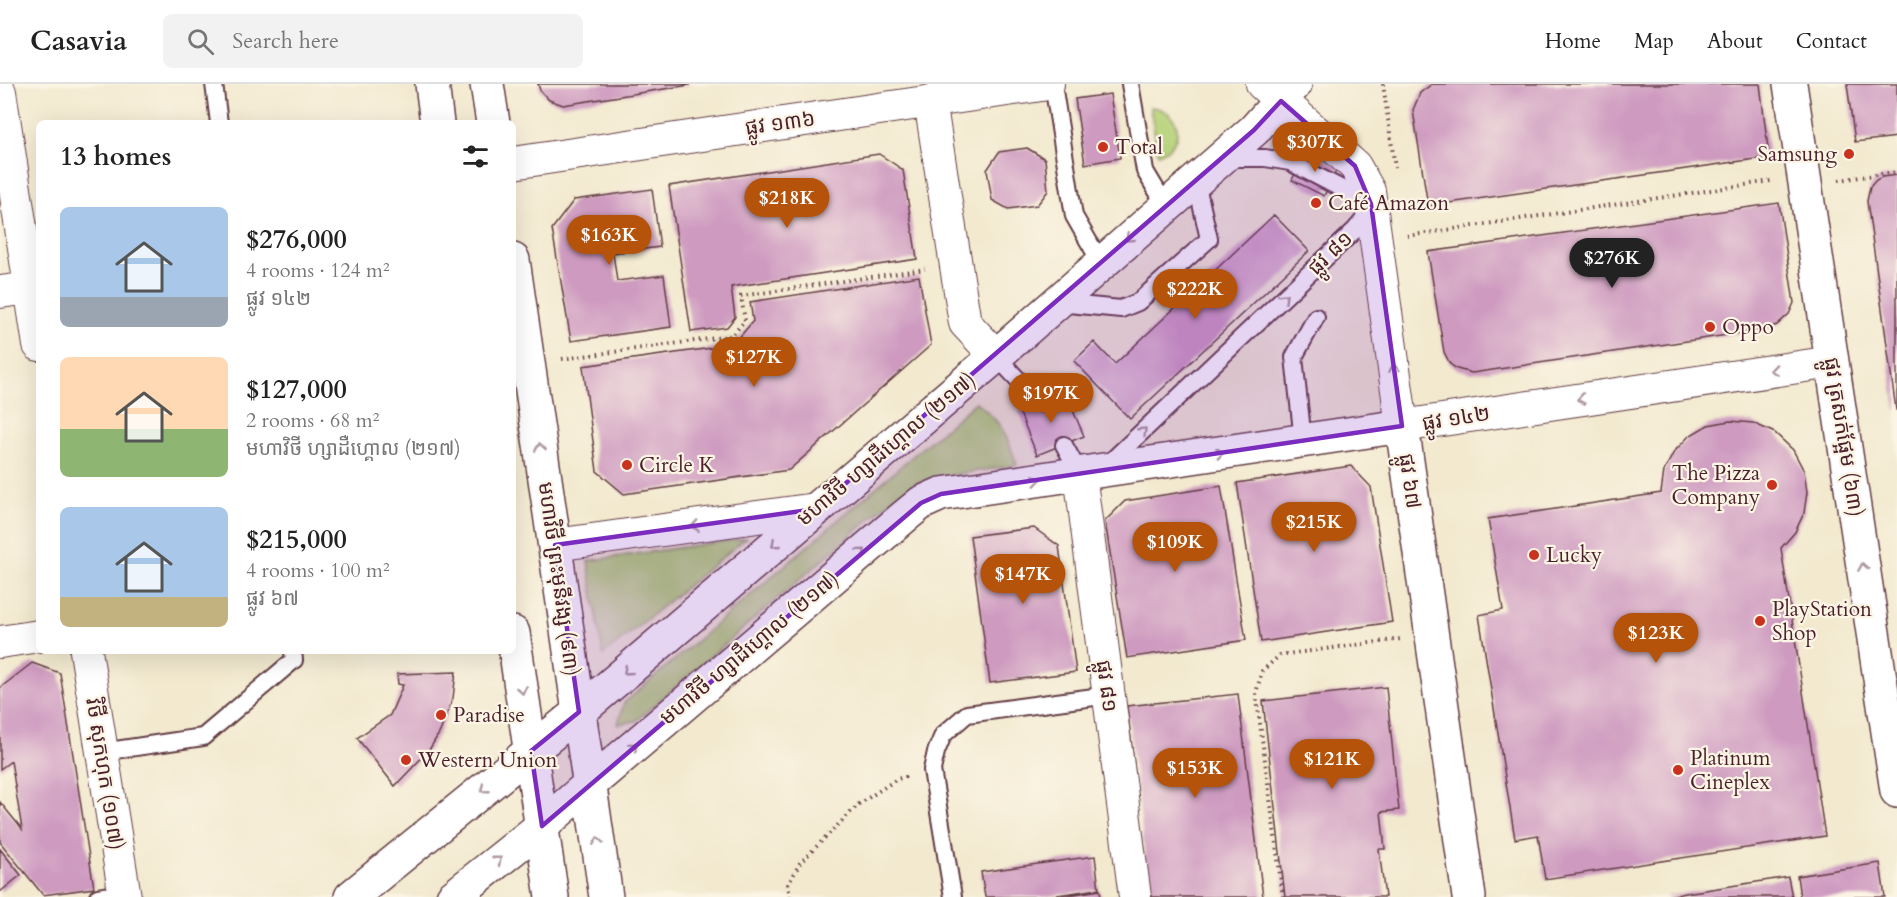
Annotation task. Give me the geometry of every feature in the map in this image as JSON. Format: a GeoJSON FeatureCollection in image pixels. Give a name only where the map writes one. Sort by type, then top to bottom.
{"type":"FeatureCollection","features":[{"type":"Feature","properties":{"kind":"main road"},"geometry":{"type":"LineString","coordinates":[[432,84],[437,120]]}},
{"type":"Feature","properties":{"kind":"main road"},"geometry":{"type":"LineString","coordinates":[[487,84],[493,120]]}},
{"type":"Feature","properties":{"kind":"main road","name":"ផ្លូវ ត្រសក់ផ្អែម (៦៣)"},"geometry":{"type":"LineString","coordinates":[[1790,84],[1897,791]]}},
{"type":"Feature","properties":{"kind":"main road","name":"មហាវិថី ហ្សាដឺហ្គោល (២១៧)"},"geometry":{"type":"LineString","coordinates":[[579,712],[996,356],[1254,130],[1279,90]]}},
{"type":"Feature","properties":{"kind":"main road","name":"មហាវិថី ព្រះមុនីវង្ស (៩៣)"},"geometry":{"type":"LineString","coordinates":[[516,281],[606,897]]}},
{"type":"Feature","properties":{"kind":"main road","name":"ផ្លូវ ១៤២"},"geometry":{"type":"LineString","coordinates":[[1090,473],[1402,426]]}},
{"type":"Feature","properties":{"kind":"main road","name":"ផ្លូវ ៦៧"},"geometry":{"type":"LineString","coordinates":[[1402,426],[1469,897]]}},
{"type":"Feature","properties":{"kind":"main road","name":"មហាវិថី ហ្សាដឹហ្គោល (២១៧)"},"geometry":{"type":"LineString","coordinates":[[453,897],[542,826],[921,503],[941,494],[1090,473]]}},
{"type":"Feature","properties":{"kind":"main road"},"geometry":{"type":"LineString","coordinates":[[516,653],[552,897]]}},
{"type":"Feature","properties":{"kind":"main road"},"geometry":{"type":"LineString","coordinates":[[351,897],[579,712]]}},
{"type":"Feature","properties":{"kind":"street","name":"ផ្លូវ ១៣៦"},"geometry":{"type":"LineString","coordinates":[[516,163],[1048,84]]}},
{"type":"Feature","properties":{"kind":"street","name":"ផ្លូវ ៦៧"},"geometry":{"type":"LineString","coordinates":[[1279,90],[1355,166],[1369,191],[1402,426]]}},
{"type":"Feature","properties":{"kind":"street"},"geometry":{"type":"LineString","coordinates":[[0,92],[36,326]]}},
{"type":"Feature","properties":{"kind":"street"},"geometry":{"type":"LineString","coordinates":[[930,101],[965,323],[996,356]]}},
{"type":"Feature","properties":{"kind":"street"},"geometry":{"type":"LineString","coordinates":[[0,292],[30,288]]}},
{"type":"Feature","properties":{"kind":"street","name":"ផ្លូវ ១៤២"},"geometry":{"type":"LineString","coordinates":[[1402,426],[1832,362]]}},
{"type":"Feature","properties":{"kind":"street","name":"ផ្លូវ ៨១"},"geometry":{"type":"LineString","coordinates":[[1090,473],[1109,695],[1136,897]]}},
{"type":"Feature","properties":{"kind":"street"},"geometry":{"type":"LineString","coordinates":[[555,545],[816,510]]}},
{"type":"Feature","properties":{"kind":"street"},"geometry":{"type":"LineString","coordinates":[[0,642],[36,636]]}},
{"type":"Feature","properties":{"kind":"street","name":"វិថី សុកហុក (១០៧)"},"geometry":{"type":"LineString","coordinates":[[86,654],[102,752],[116,896]]}},
{"type":"Feature","properties":{"kind":"lane"},"geometry":{"type":"LineString","coordinates":[[214,84],[219,120]]}},
{"type":"Feature","properties":{"kind":"lane"},"geometry":{"type":"LineString","coordinates":[[1053,84],[1074,216],[1101,263]]}},
{"type":"Feature","properties":{"kind":"lane"},"geometry":{"type":"LineString","coordinates":[[1130,84],[1145,171],[1166,206]]}},
{"type":"Feature","properties":{"kind":"lane"},"geometry":{"type":"LineString","coordinates":[[1222,158],[1265,158],[1290,162],[1371,204]]}},
{"type":"Feature","properties":{"kind":"lane"},"geometry":{"type":"LineString","coordinates":[[1056,303],[1120,309],[1138,302],[1209,239],[1196,181]]}},
{"type":"Feature","properties":{"kind":"lane","name":"ផ្លូវ ៨១"},"geometry":{"type":"LineString","coordinates":[[1090,473],[1355,230],[1366,216],[1371,204]]}},
{"type":"Feature","properties":{"kind":"lane"},"geometry":{"type":"LineString","coordinates":[[1303,441],[1294,357],[1316,317]]}},
{"type":"Feature","properties":{"kind":"lane"},"geometry":{"type":"LineString","coordinates":[[996,356],[1040,403]]}},
{"type":"Feature","properties":{"kind":"lane"},"geometry":{"type":"LineString","coordinates":[[1064,446],[1090,473]]}},
{"type":"Feature","properties":{"kind":"lane"},"geometry":{"type":"LineString","coordinates":[[102,752],[203,737],[294,660],[293,654]]}},
{"type":"Feature","properties":{"kind":"lane"},"geometry":{"type":"LineString","coordinates":[[953,897],[932,770],[942,735],[967,714],[1109,695]]}},
{"type":"Feature","properties":{"kind":"path"},"geometry":{"type":"LineString","coordinates":[[1376,240],[1805,180],[1897,172]]}},
{"type":"Feature","properties":{"kind":"path"},"geometry":{"type":"LineString","coordinates":[[528,364],[731,336],[745,321],[741,296],[956,264]]}},
{"type":"Feature","properties":{"kind":"path"},"geometry":{"type":"LineString","coordinates":[[1283,897],[1256,693],[1262,671],[1280,655],[1431,635]]}},
{"type":"Feature","properties":{"kind":"path"},"geometry":{"type":"LineString","coordinates":[[790,897],[788,885],[800,863],[859,804],[897,779],[932,770]]}},
{"type":"Feature","properties":{"kind":"highlighted area"},"geometry":{"type":"Polygon","coordinates":[[[1281,101],[1355,166],[1371,204],[1402,426],[941,494],[921,503],[542,826],[531,751],[579,712],[555,545],[816,509],[1254,130],[1281,101]]]}},
{"type":"Feature","properties":{"kind":"green space"},"geometry":{"type":"Polygon","coordinates":[[[1150,107],[1169,114],[1177,127],[1174,142],[1168,149],[1158,154],[1150,107]]]}},
{"type":"Feature","properties":{"kind":"green space"},"geometry":{"type":"Polygon","coordinates":[[[976,402],[998,423],[1010,445],[1017,465],[916,483],[893,499],[636,721],[618,724],[624,703],[976,402]]]}},
{"type":"Feature","properties":{"kind":"green space"},"geometry":{"type":"Polygon","coordinates":[[[746,538],[603,655],[588,561],[746,538]]]}},
{"type":"Feature","properties":{"kind":"building"},"geometry":{"type":"Polygon","coordinates":[[[538,84],[689,85],[563,105],[549,100],[538,84]]]}},
{"type":"Feature","properties":{"kind":"building"},"geometry":{"type":"Polygon","coordinates":[[[1432,84],[1760,84],[1769,157],[1428,206],[1413,110],[1420,93],[1432,84]]]}},
{"type":"Feature","properties":{"kind":"building"},"geometry":{"type":"Polygon","coordinates":[[[1847,84],[1897,84],[1897,137],[1855,142],[1847,84]]]}},
{"type":"Feature","properties":{"kind":"building"},"geometry":{"type":"Polygon","coordinates":[[[1110,94],[1120,158],[1085,164],[1075,99],[1110,94]]]}},
{"type":"Feature","properties":{"kind":"building"},"geometry":{"type":"Polygon","coordinates":[[[1027,148],[1045,159],[1048,191],[1037,205],[1008,209],[992,200],[987,170],[999,152],[1027,148]]]}},
{"type":"Feature","properties":{"kind":"building"},"geometry":{"type":"Polygon","coordinates":[[[1306,151],[1338,166],[1324,196],[1292,180],[1306,151]]]}},
{"type":"Feature","properties":{"kind":"building"},"geometry":{"type":"Polygon","coordinates":[[[879,154],[903,170],[917,259],[731,287],[735,317],[727,327],[691,332],[669,186],[879,154]]]}},
{"type":"Feature","properties":{"kind":"building"},"geometry":{"type":"Polygon","coordinates":[[[1897,175],[1896,410],[1867,201],[1870,187],[1876,180],[1897,175]]]}},
{"type":"Feature","properties":{"kind":"building"},"geometry":{"type":"Polygon","coordinates":[[[652,189],[660,247],[613,253],[617,281],[664,275],[671,327],[571,341],[552,229],[574,200],[652,189]]]}},
{"type":"Feature","properties":{"kind":"building"},"geometry":{"type":"Polygon","coordinates":[[[1779,203],[1794,303],[1789,314],[1777,325],[1761,330],[1472,373],[1457,369],[1450,364],[1444,352],[1428,252],[1779,203]]]}},
{"type":"Feature","properties":{"kind":"building"},"geometry":{"type":"Polygon","coordinates":[[[1274,215],[1309,251],[1130,419],[1074,361],[1094,342],[1115,364],[1274,215]]]}},
{"type":"Feature","properties":{"kind":"building"},"geometry":{"type":"Polygon","coordinates":[[[919,276],[931,345],[789,470],[624,494],[597,471],[583,366],[733,345],[753,321],[750,302],[919,276]]]}},
{"type":"Feature","properties":{"kind":"building"},"geometry":{"type":"Polygon","coordinates":[[[1065,392],[1084,436],[1037,455],[1019,411],[1065,392]]]}},
{"type":"Feature","properties":{"kind":"building"},"geometry":{"type":"Polygon","coordinates":[[[1730,421],[1753,423],[1775,433],[1793,450],[1804,471],[1807,492],[1804,513],[1795,532],[1781,548],[1825,836],[1545,879],[1538,835],[1515,839],[1479,615],[1503,610],[1488,519],[1661,493],[1664,471],[1674,452],[1689,436],[1708,425],[1730,421]]]}},
{"type":"Feature","properties":{"kind":"building"},"geometry":{"type":"Polygon","coordinates":[[[1351,466],[1371,487],[1392,622],[1261,642],[1237,483],[1351,466]]]}},
{"type":"Feature","properties":{"kind":"building"},"geometry":{"type":"Polygon","coordinates":[[[1221,486],[1246,640],[1127,658],[1105,521],[1125,501],[1221,486]]]}},
{"type":"Feature","properties":{"kind":"building"},"geometry":{"type":"Polygon","coordinates":[[[1034,528],[1059,546],[1076,672],[990,683],[970,536],[1034,528]]]}},
{"type":"Feature","properties":{"kind":"building"},"geometry":{"type":"Polygon","coordinates":[[[32,663],[60,673],[94,888],[43,895],[0,842],[0,802],[22,829],[11,761],[0,769],[0,688],[32,663]]]}},
{"type":"Feature","properties":{"kind":"building"},"geometry":{"type":"Polygon","coordinates":[[[456,672],[453,698],[440,732],[429,750],[395,786],[357,738],[390,715],[403,685],[398,684],[397,674],[456,672]]]}},
{"type":"Feature","properties":{"kind":"building"},"geometry":{"type":"Polygon","coordinates":[[[1386,687],[1399,810],[1381,812],[1385,849],[1379,849],[1385,897],[1285,897],[1263,701],[1386,687]]]}},
{"type":"Feature","properties":{"kind":"building"},"geometry":{"type":"Polygon","coordinates":[[[1238,694],[1263,897],[1150,897],[1127,706],[1238,694]]]}},
{"type":"Feature","properties":{"kind":"building"},"geometry":{"type":"Polygon","coordinates":[[[0,849],[21,875],[0,892],[0,849]]]}},
{"type":"Feature","properties":{"kind":"building"},"geometry":{"type":"Polygon","coordinates":[[[1095,856],[1099,889],[1043,897],[985,897],[981,872],[1095,856]]]}},
{"type":"Feature","properties":{"kind":"building"},"geometry":{"type":"Polygon","coordinates":[[[1880,863],[1885,897],[1800,897],[1797,876],[1880,863]]]}},
{"type":"Feature","properties":{"kind":"building"},"geometry":{"type":"Polygon","coordinates":[[[1788,877],[1792,897],[1667,897],[1667,896],[1788,877]]]}},
{"type":"Feature","properties":{"kind":"building"},"geometry":{"type":"Polygon","coordinates":[[[1100,890],[1101,897],[1063,897],[1063,896],[1100,890]]]}},
{"type":"Feature","properties":{"kind":"place","name":"Total"},"geometry":{"type":"Point","coordinates":[1103,147]}},
{"type":"Feature","properties":{"kind":"place","name":"Samsung"},"geometry":{"type":"Point","coordinates":[1849,154]}},
{"type":"Feature","properties":{"kind":"place","name":"Café Amazon"},"geometry":{"type":"Point","coordinates":[1316,203]}},
{"type":"Feature","properties":{"kind":"place","name":"Oppo"},"geometry":{"type":"Point","coordinates":[1710,327]}},
{"type":"Feature","properties":{"kind":"place","name":"Circle K"},"geometry":{"type":"Point","coordinates":[627,465]}},
{"type":"Feature","properties":{"kind":"place","name":"The Pizza Company"},"geometry":{"type":"Point","coordinates":[1772,485]}},
{"type":"Feature","properties":{"kind":"place","name":"Lucky"},"geometry":{"type":"Point","coordinates":[1534,555]}},
{"type":"Feature","properties":{"kind":"place","name":"PlayStation Shop"},"geometry":{"type":"Point","coordinates":[1760,621]}},
{"type":"Feature","properties":{"kind":"place","name":"Paradise"},"geometry":{"type":"Point","coordinates":[441,715]}},
{"type":"Feature","properties":{"kind":"place","name":"Western Union"},"geometry":{"type":"Point","coordinates":[406,760]}},
{"type":"Feature","properties":{"kind":"place","name":"Platinum Cineplex"},"geometry":{"type":"Point","coordinates":[1678,770]}}]}
